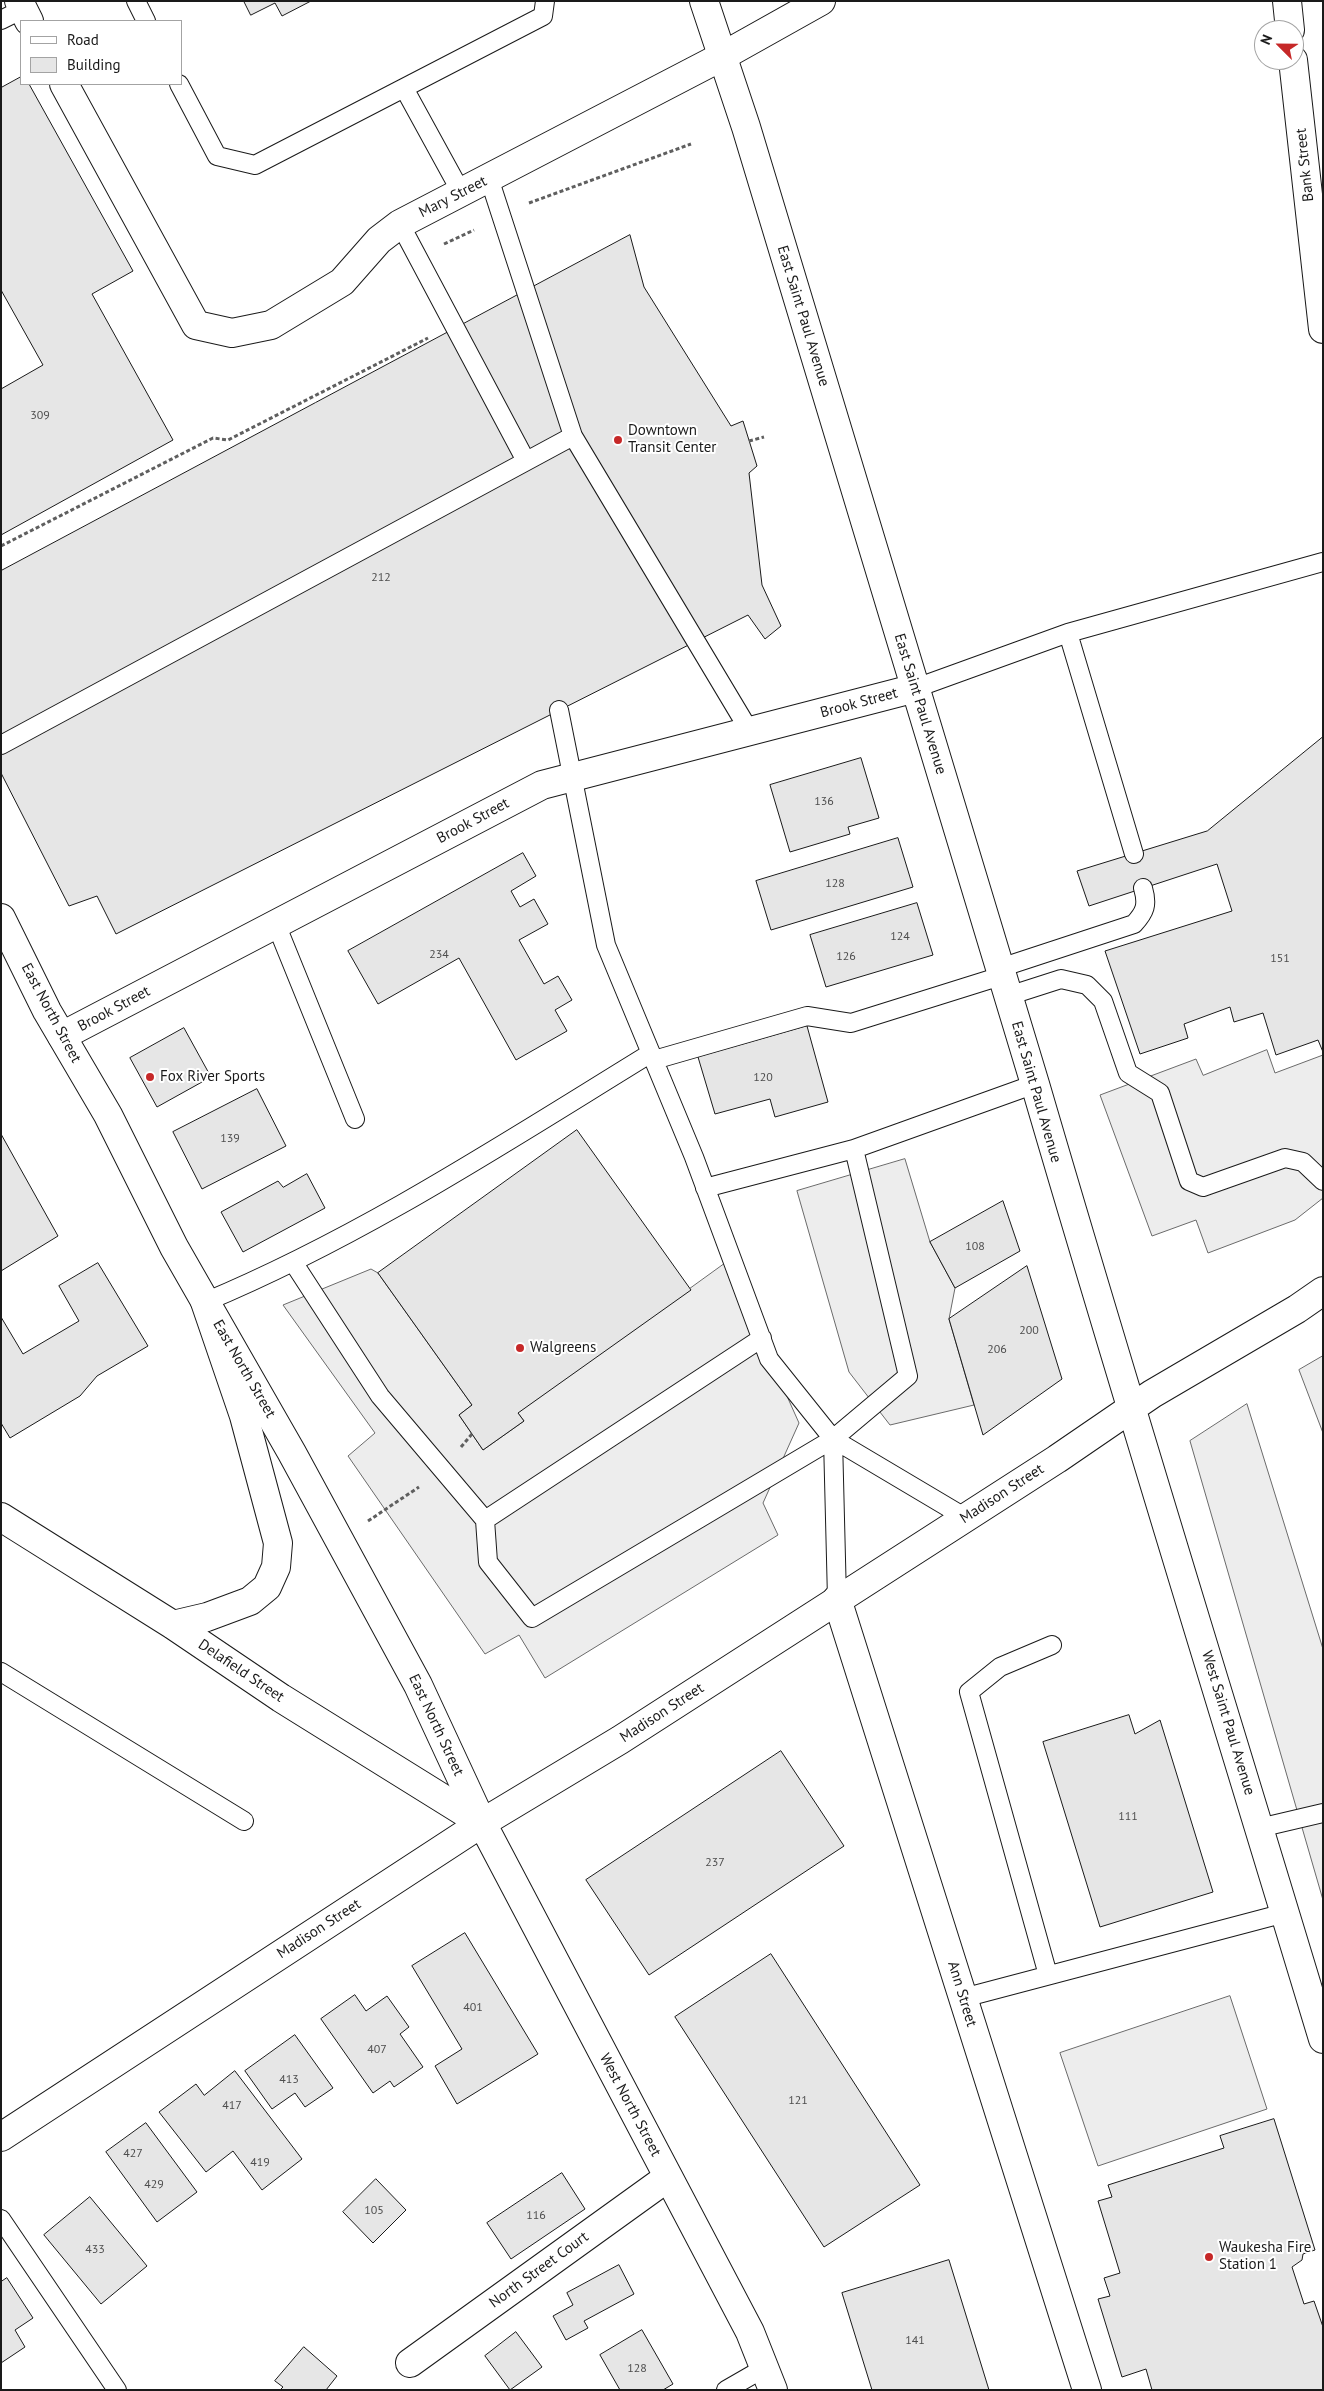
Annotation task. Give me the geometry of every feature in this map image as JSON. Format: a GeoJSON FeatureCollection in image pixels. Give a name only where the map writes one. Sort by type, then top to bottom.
{"type":"FeatureCollection","features":[{"type":"Feature","properties":{"kind":"street","name":"East Saint Paul Avenue"},"geometry":{"type":"LineString","coordinates":[[704,1],[746,127],[1035,1084],[1070,1207],[1133,1407]]}},
{"type":"Feature","properties":{"kind":"street","name":"Mary Street"},"geometry":{"type":"LineString","coordinates":[[65,85],[196,325],[232,333],[271,325],[342,282],[379,240],[400,224],[722,57],[821,1]]}},
{"type":"Feature","properties":{"kind":"street"},"geometry":{"type":"LineString","coordinates":[[1286,1],[1289,20]]}},
{"type":"Feature","properties":{"kind":"street","name":"Bank Street"},"geometry":{"type":"LineString","coordinates":[[1294,70],[1323,329]]}},
{"type":"Feature","properties":{"kind":"street","name":"Brook Street"},"geometry":{"type":"LineString","coordinates":[[62,1036],[542,785],[916,688]]}},
{"type":"Feature","properties":{"kind":"street","name":"East North Street"},"geometry":{"type":"LineString","coordinates":[[1,918],[62,1036],[108,1115],[174,1247],[297,1462],[418,1684],[482,1823]]}},
{"type":"Feature","properties":{"kind":"street","name":"Madison Street"},"geometry":{"type":"LineString","coordinates":[[1,2137],[482,1823],[620,1740],[966,1518],[1133,1407],[1297,1309],[1323,1291]]}},
{"type":"Feature","properties":{"kind":"street"},"geometry":{"type":"LineString","coordinates":[[173,1625],[208,1617],[250,1601],[267,1586],[276,1567],[278,1543],[276,1534],[244,1416],[205,1302]]}},
{"type":"Feature","properties":{"kind":"street","name":"West Saint Paul Avenue"},"geometry":{"type":"LineString","coordinates":[[1133,1407],[1323,2039]]}},
{"type":"Feature","properties":{"kind":"street","name":"Delafield Street"},"geometry":{"type":"LineString","coordinates":[[1,1517],[173,1625],[281,1698],[482,1823]]}},
{"type":"Feature","properties":{"kind":"street","name":"Ann Street"},"geometry":{"type":"LineString","coordinates":[[837,1599],[1087,2390]]}},
{"type":"Feature","properties":{"kind":"street","name":"West North Street"},"geometry":{"type":"LineString","coordinates":[[482,1823],[667,2178],[750,2332],[769,2379]]}},
{"type":"Feature","properties":{"kind":"street","name":"North Street Court"},"geometry":{"type":"LineString","coordinates":[[410,2363],[667,2178]]}},
{"type":"Feature","properties":{"kind":"lane"},"geometry":{"type":"LineString","coordinates":[[136,1],[146,20]]}},
{"type":"Feature","properties":{"kind":"lane"},"geometry":{"type":"LineString","coordinates":[[180,85],[217,156],[255,165],[543,16],[546,1]]}},
{"type":"Feature","properties":{"kind":"lane"},"geometry":{"type":"LineString","coordinates":[[404,88],[461,192]]}},
{"type":"Feature","properties":{"kind":"lane"},"geometry":{"type":"LineString","coordinates":[[489,178],[573,436],[749,730]]}},
{"type":"Feature","properties":{"kind":"lane"},"geometry":{"type":"LineString","coordinates":[[400,224],[526,462]]}},
{"type":"Feature","properties":{"kind":"lane"},"geometry":{"type":"LineString","coordinates":[[1,745],[573,436]]}},
{"type":"Feature","properties":{"kind":"lane"},"geometry":{"type":"LineString","coordinates":[[916,688],[1068,633],[1323,562]]}},
{"type":"Feature","properties":{"kind":"lane"},"geometry":{"type":"LineString","coordinates":[[1068,633],[1134,854]]}},
{"type":"Feature","properties":{"kind":"lane"},"geometry":{"type":"LineString","coordinates":[[559,710],[606,945],[706,1188],[769,1359],[833,1439],[966,1518]]}},
{"type":"Feature","properties":{"kind":"lane"},"geometry":{"type":"LineString","coordinates":[[205,1302],[261,1279],[420,1195],[652,1056],[807,1016],[851,1023],[1003,980],[1134,924],[1145,912],[1146,898],[1143,888]]}},
{"type":"Feature","properties":{"kind":"lane"},"geometry":{"type":"LineString","coordinates":[[276,924],[355,1119]]}},
{"type":"Feature","properties":{"kind":"lane"},"geometry":{"type":"LineString","coordinates":[[1003,980],[1061,979],[1087,985],[1103,1001],[1128,1073],[1160,1093],[1189,1181],[1203,1187],[1285,1158],[1303,1162],[1323,1181]]}},
{"type":"Feature","properties":{"kind":"lane"},"geometry":{"type":"LineString","coordinates":[[706,1188],[854,1149],[1035,1084]]}},
{"type":"Feature","properties":{"kind":"lane"},"geometry":{"type":"LineString","coordinates":[[293,1262],[380,1396],[484,1520],[488,1562],[532,1618],[833,1439],[908,1376],[854,1149]]}},
{"type":"Feature","properties":{"kind":"lane"},"geometry":{"type":"LineString","coordinates":[[484,1520],[762,1338]]}},
{"type":"Feature","properties":{"kind":"lane"},"geometry":{"type":"LineString","coordinates":[[833,1439],[837,1599]]}},
{"type":"Feature","properties":{"kind":"lane"},"geometry":{"type":"LineString","coordinates":[[1048,1975],[969,1692],[1000,1667],[1052,1645]]}},
{"type":"Feature","properties":{"kind":"lane"},"geometry":{"type":"LineString","coordinates":[[1,1672],[244,1821]]}},
{"type":"Feature","properties":{"kind":"lane"},"geometry":{"type":"LineString","coordinates":[[1259,1828],[1323,1813]]}},
{"type":"Feature","properties":{"kind":"lane"},"geometry":{"type":"LineString","coordinates":[[963,1998],[1285,1914]]}},
{"type":"Feature","properties":{"kind":"lane"},"geometry":{"type":"LineString","coordinates":[[1,2219],[114,2388]]}},
{"type":"Feature","properties":{"kind":"lane"},"geometry":{"type":"LineString","coordinates":[[726,2390],[769,2379]]}},
{"type":"Feature","properties":{"kind":"path"},"geometry":{"type":"LineString","coordinates":[[417,257],[537,199],[691,144]]}},
{"type":"Feature","properties":{"kind":"path"},"geometry":{"type":"LineString","coordinates":[[1,546],[212,438],[228,440],[431,337]]}},
{"type":"Feature","properties":{"kind":"path"},"geometry":{"type":"LineString","coordinates":[[749,441],[764,437]]}},
{"type":"Feature","properties":{"kind":"shaded area"},"geometry":{"type":"Polygon","coordinates":[[[1267,1050],[1275,1073],[1323,1055],[1323,1198],[1295,1220],[1208,1253],[1196,1220],[1152,1236],[1100,1095],[1196,1059],[1203,1075],[1267,1050]]]}},
{"type":"Feature","properties":{"kind":"shaded area"},"geometry":{"type":"Polygon","coordinates":[[[905,1159],[930,1242],[955,1288],[949,1319],[974,1405],[890,1425],[849,1372],[797,1191],[905,1159]]]}},
{"type":"Feature","properties":{"kind":"shaded area"},"geometry":{"type":"Polygon","coordinates":[[[727,1262],[799,1423],[763,1503],[778,1535],[545,1678],[519,1635],[485,1654],[348,1456],[375,1433],[283,1305],[371,1269],[378,1273],[472,1405],[459,1415],[483,1450],[524,1421],[518,1413],[727,1262]]]}},
{"type":"Feature","properties":{"kind":"shaded area"},"geometry":{"type":"Polygon","coordinates":[[[1323,1356],[1323,1433],[1299,1370],[1323,1356]]]}},
{"type":"Feature","properties":{"kind":"shaded area"},"geometry":{"type":"Polygon","coordinates":[[[1247,1404],[1323,1649],[1323,1900],[1190,1441],[1247,1404]]]}},
{"type":"Feature","properties":{"kind":"shaded area"},"geometry":{"type":"Polygon","coordinates":[[[1230,1996],[1267,2109],[1098,2166],[1060,2053],[1230,1996]]]}},
{"type":"Feature","properties":{"kind":"building"},"geometry":{"type":"Polygon","coordinates":[[[244,1],[311,1],[282,16],[275,3],[251,15],[244,1]]]}},
{"type":"Feature","properties":{"kind":"building"},"geometry":{"type":"Polygon","coordinates":[[[20,78],[20,85],[30,85],[133,271],[92,294],[173,440],[1,535],[1,389],[43,365],[1,290],[1,88],[20,78]]]}},
{"type":"Feature","properties":{"kind":"building"},"geometry":{"type":"Polygon","coordinates":[[[630,235],[644,287],[731,426],[743,421],[757,466],[749,473],[762,585],[781,626],[765,639],[748,615],[116,934],[97,896],[69,906],[1,773],[1,571],[630,235]]]}},
{"type":"Feature","properties":{"kind":"building"},"geometry":{"type":"Polygon","coordinates":[[[1323,737],[1323,1052],[1318,1040],[1276,1055],[1263,1013],[1234,1022],[1230,1007],[1184,1024],[1188,1038],[1140,1054],[1105,951],[1232,911],[1217,864],[1089,906],[1077,871],[1207,831],[1323,737]]]}},
{"type":"Feature","properties":{"kind":"building"},"geometry":{"type":"Polygon","coordinates":[[[861,758],[879,818],[848,827],[850,834],[790,852],[770,785],[861,758]]]}},
{"type":"Feature","properties":{"kind":"building"},"geometry":{"type":"Polygon","coordinates":[[[898,838],[913,887],[771,930],[756,881],[898,838]]]}},
{"type":"Feature","properties":{"kind":"building"},"geometry":{"type":"Polygon","coordinates":[[[523,853],[536,876],[511,891],[520,907],[534,899],[548,924],[519,940],[544,984],[558,976],[572,1000],[555,1010],[567,1031],[516,1060],[459,958],[378,1004],[348,951],[523,853]]]}},
{"type":"Feature","properties":{"kind":"building"},"geometry":{"type":"Polygon","coordinates":[[[917,903],[933,955],[826,987],[810,935],[917,903]]]}},
{"type":"Feature","properties":{"kind":"building"},"geometry":{"type":"Polygon","coordinates":[[[807,1026],[828,1102],[775,1117],[770,1099],[715,1114],[698,1057],[807,1026]]]}},
{"type":"Feature","properties":{"kind":"building"},"geometry":{"type":"Polygon","coordinates":[[[184,1028],[211,1077],[157,1107],[130,1058],[184,1028]]]}},
{"type":"Feature","properties":{"kind":"building"},"geometry":{"type":"Polygon","coordinates":[[[257,1089],[286,1146],[202,1189],[173,1132],[257,1089]]]}},
{"type":"Feature","properties":{"kind":"building","name":"Walgreens"},"geometry":{"type":"Polygon","coordinates":[[[577,1130],[691,1290],[518,1413],[524,1421],[483,1450],[459,1415],[472,1405],[378,1273],[577,1130]]]}},
{"type":"Feature","properties":{"kind":"building"},"geometry":{"type":"Polygon","coordinates":[[[1,1134],[58,1236],[1,1271],[1,1134]]]}},
{"type":"Feature","properties":{"kind":"building"},"geometry":{"type":"Polygon","coordinates":[[[307,1174],[325,1208],[243,1252],[221,1212],[278,1181],[283,1187],[307,1174]]]}},
{"type":"Feature","properties":{"kind":"building"},"geometry":{"type":"Polygon","coordinates":[[[1003,1201],[1020,1251],[955,1288],[930,1242],[1003,1201]]]}},
{"type":"Feature","properties":{"kind":"building"},"geometry":{"type":"Polygon","coordinates":[[[98,1263],[148,1346],[97,1376],[80,1396],[10,1438],[1,1423],[1,1317],[23,1354],[79,1321],[59,1286],[98,1263]]]}},
{"type":"Feature","properties":{"kind":"building"},"geometry":{"type":"Polygon","coordinates":[[[1027,1266],[1062,1379],[983,1435],[949,1319],[1027,1266]]]}},
{"type":"Feature","properties":{"kind":"building"},"geometry":{"type":"Polygon","coordinates":[[[1129,1715],[1135,1734],[1160,1720],[1213,1892],[1100,1927],[1043,1742],[1129,1715]]]}},
{"type":"Feature","properties":{"kind":"building"},"geometry":{"type":"Polygon","coordinates":[[[781,1751],[844,1846],[649,1975],[586,1880],[781,1751]]]}},
{"type":"Feature","properties":{"kind":"building"},"geometry":{"type":"Polygon","coordinates":[[[465,1933],[538,2054],[457,2104],[435,2066],[462,2049],[412,1966],[465,1933]]]}},
{"type":"Feature","properties":{"kind":"building"},"geometry":{"type":"Polygon","coordinates":[[[771,1954],[920,2185],[824,2247],[675,2017],[771,1954]]]}},
{"type":"Feature","properties":{"kind":"building"},"geometry":{"type":"Polygon","coordinates":[[[355,1995],[366,2011],[387,1996],[409,2027],[400,2034],[423,2067],[394,2087],[390,2081],[373,2093],[321,2019],[355,1995]]]}},
{"type":"Feature","properties":{"kind":"building"},"geometry":{"type":"Polygon","coordinates":[[[295,2035],[333,2088],[305,2107],[295,2093],[272,2109],[245,2071],[295,2035]]]}},
{"type":"Feature","properties":{"kind":"building"},"geometry":{"type":"Polygon","coordinates":[[[235,2071],[302,2159],[262,2190],[233,2151],[206,2172],[159,2112],[196,2084],[204,2095],[235,2071]]]}},
{"type":"Feature","properties":{"kind":"building","name":"Waukesha Fire Station 1"},"geometry":{"type":"Polygon","coordinates":[[[1274,2119],[1315,2250],[1303,2254],[1302,2260],[1292,2267],[1304,2304],[1314,2301],[1323,2327],[1323,2390],[1152,2390],[1146,2369],[1122,2377],[1098,2299],[1110,2296],[1104,2278],[1120,2273],[1098,2201],[1112,2197],[1108,2185],[1224,2148],[1220,2136],[1274,2119]]]}},
{"type":"Feature","properties":{"kind":"building"},"geometry":{"type":"Polygon","coordinates":[[[146,2123],[197,2192],[157,2222],[106,2152],[146,2123]]]}},
{"type":"Feature","properties":{"kind":"building"},"geometry":{"type":"Polygon","coordinates":[[[562,2173],[585,2209],[511,2259],[487,2223],[562,2173]]]}},
{"type":"Feature","properties":{"kind":"building"},"geometry":{"type":"Polygon","coordinates":[[[376,2179],[406,2210],[373,2243],[343,2212],[376,2179]]]}},
{"type":"Feature","properties":{"kind":"building"},"geometry":{"type":"Polygon","coordinates":[[[90,2197],[147,2266],[101,2304],[44,2235],[90,2197]]]}},
{"type":"Feature","properties":{"kind":"building"},"geometry":{"type":"Polygon","coordinates":[[[949,2260],[989,2390],[872,2390],[842,2293],[949,2260]]]}},
{"type":"Feature","properties":{"kind":"building"},"geometry":{"type":"Polygon","coordinates":[[[619,2265],[634,2294],[584,2321],[588,2328],[566,2340],[553,2316],[573,2305],[567,2293],[619,2265]]]}},
{"type":"Feature","properties":{"kind":"building"},"geometry":{"type":"Polygon","coordinates":[[[7,2278],[33,2318],[15,2330],[25,2347],[1,2363],[1,2282],[7,2278]]]}},
{"type":"Feature","properties":{"kind":"building"},"geometry":{"type":"Polygon","coordinates":[[[642,2330],[673,2384],[663,2390],[620,2390],[600,2355],[642,2330]]]}},
{"type":"Feature","properties":{"kind":"building"},"geometry":{"type":"Polygon","coordinates":[[[516,2332],[542,2367],[510,2390],[485,2356],[516,2332]]]}},
{"type":"Feature","properties":{"kind":"building"},"geometry":{"type":"Polygon","coordinates":[[[304,2347],[337,2376],[326,2390],[280,2390],[283,2387],[275,2381],[304,2347]]]}},
{"type":"Feature","properties":{"kind":"place","name":"Downtown Transit Center"},"geometry":{"type":"Point","coordinates":[618,440]}},
{"type":"Feature","properties":{"kind":"place","name":"Fox River Sports"},"geometry":{"type":"Point","coordinates":[150,1077]}},
{"type":"Feature","properties":{"kind":"place","name":"Walgreens"},"geometry":{"type":"Point","coordinates":[520,1348]}},
{"type":"Feature","properties":{"kind":"place","name":"Waukesha Fire Station 1"},"geometry":{"type":"Point","coordinates":[1209,2257]}}]}
